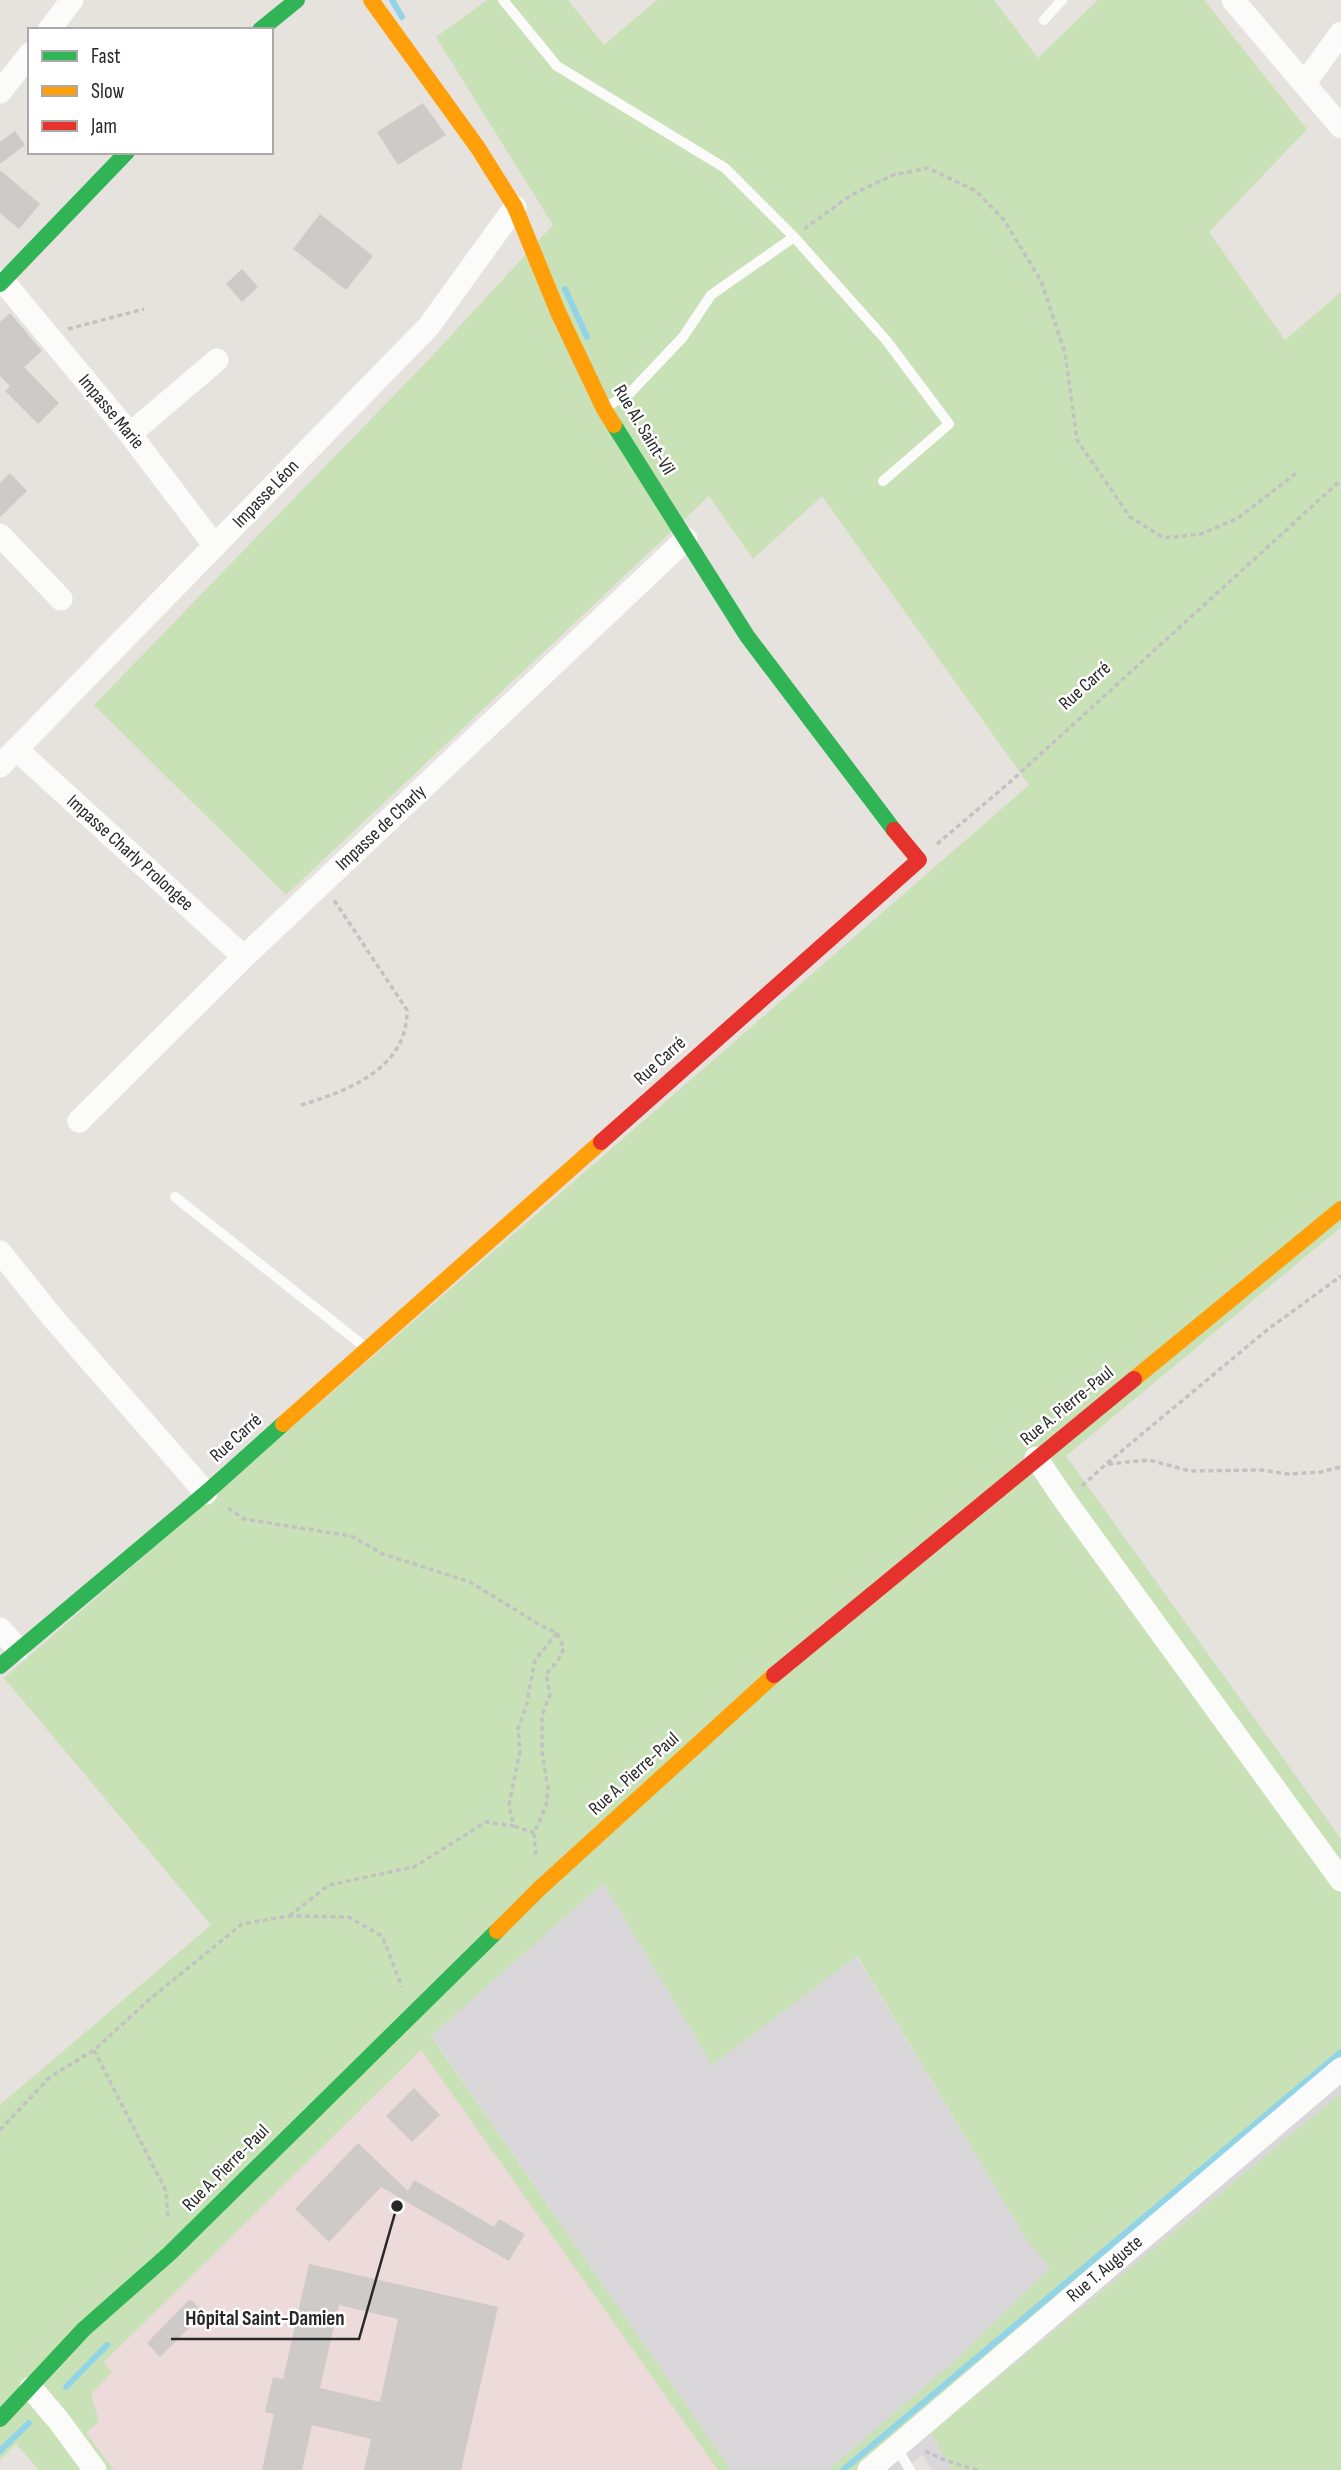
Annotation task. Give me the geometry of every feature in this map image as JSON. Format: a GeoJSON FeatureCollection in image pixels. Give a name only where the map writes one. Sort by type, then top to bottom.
{"type":"FeatureCollection","features":[{"type":"Feature","properties":{"kind":"street"},"geometry":{"type":"LineString","coordinates":[[51,28],[72,0]]}},
{"type":"Feature","properties":{"kind":"street"},"geometry":{"type":"LineString","coordinates":[[262,28],[297,0]]}},
{"type":"Feature","properties":{"kind":"street","name":"Rue Al. Saint-Vil"},"geometry":{"type":"LineString","coordinates":[[371,0],[478,148],[515,207],[558,312],[604,409],[686,540],[747,635],[870,802],[919,859]]}},
{"type":"Feature","properties":{"kind":"street"},"geometry":{"type":"LineString","coordinates":[[1233,0],[1341,127]]}},
{"type":"Feature","properties":{"kind":"street"},"geometry":{"type":"LineString","coordinates":[[1304,84],[1341,33]]}},
{"type":"Feature","properties":{"kind":"street"},"geometry":{"type":"LineString","coordinates":[[0,92],[28,57]]}},
{"type":"Feature","properties":{"kind":"street"},"geometry":{"type":"LineString","coordinates":[[1,283],[125,154]]}},
{"type":"Feature","properties":{"kind":"street","name":"Impasse Léon"},"geometry":{"type":"LineString","coordinates":[[0,766],[429,326],[515,207]]}},
{"type":"Feature","properties":{"kind":"street","name":"Impasse Marie"},"geometry":{"type":"LineString","coordinates":[[1,283],[130,434],[215,546]]}},
{"type":"Feature","properties":{"kind":"street"},"geometry":{"type":"LineString","coordinates":[[130,434],[217,360]]}},
{"type":"Feature","properties":{"kind":"street"},"geometry":{"type":"LineString","coordinates":[[0,535],[61,598]]}},
{"type":"Feature","properties":{"kind":"street","name":"Impasse de Charly"},"geometry":{"type":"LineString","coordinates":[[79,1121],[244,957],[686,540]]}},
{"type":"Feature","properties":{"kind":"street","name":"Impasse Charly Prolongee"},"geometry":{"type":"LineString","coordinates":[[16,749],[244,957]]}},
{"type":"Feature","properties":{"kind":"street","name":"Rue Carré"},"geometry":{"type":"LineString","coordinates":[[0,1666],[206,1493],[919,859]]}},
{"type":"Feature","properties":{"kind":"street","name":"Rue A. Pierre-Paul"},"geometry":{"type":"LineString","coordinates":[[0,2419],[84,2329],[169,2254],[540,1889],[783,1667],[1341,1209]]}},
{"type":"Feature","properties":{"kind":"street"},"geometry":{"type":"LineString","coordinates":[[0,1252],[53,1318],[206,1493]]}},
{"type":"Feature","properties":{"kind":"street"},"geometry":{"type":"LineString","coordinates":[[1037,1458],[1066,1502],[1341,1880]]}},
{"type":"Feature","properties":{"kind":"street"},"geometry":{"type":"LineString","coordinates":[[0,1629],[18,1649]]}},
{"type":"Feature","properties":{"kind":"street","name":"Rue T. Auguste"},"geometry":{"type":"LineString","coordinates":[[869,2470],[1341,2069]]}},
{"type":"Feature","properties":{"kind":"street"},"geometry":{"type":"LineString","coordinates":[[31,2388],[95,2470]]}},
{"type":"Feature","properties":{"kind":"lane"},"geometry":{"type":"LineString","coordinates":[[503,0],[557,66],[724,168],[794,237],[886,340],[949,424],[883,481]]}},
{"type":"Feature","properties":{"kind":"lane"},"geometry":{"type":"LineString","coordinates":[[1044,20],[1062,0]]}},
{"type":"Feature","properties":{"kind":"lane"},"geometry":{"type":"LineString","coordinates":[[604,409],[630,393],[683,337],[712,295],[794,237]]}},
{"type":"Feature","properties":{"kind":"lane"},"geometry":{"type":"LineString","coordinates":[[175,1197],[368,1349]]}},
{"type":"Feature","properties":{"kind":"lane"},"geometry":{"type":"LineString","coordinates":[[900,2444],[910,2470]]}},
{"type":"Feature","properties":{"kind":"path"},"geometry":{"type":"LineString","coordinates":[[794,237],[851,195],[893,175],[928,168],[976,191],[1004,220],[1041,281],[1065,353],[1077,440],[1130,517],[1164,538],[1201,534],[1238,518],[1299,471]]}},
{"type":"Feature","properties":{"kind":"path"},"geometry":{"type":"LineString","coordinates":[[46,335],[144,309]]}},
{"type":"Feature","properties":{"kind":"path","name":"Rue Carré"},"geometry":{"type":"LineString","coordinates":[[919,859],[1010,782],[1341,480]]}},
{"type":"Feature","properties":{"kind":"path"},"geometry":{"type":"LineString","coordinates":[[301,1105],[338,1094],[360,1083],[380,1068],[398,1047],[407,1028],[407,1010],[323,883]]}},
{"type":"Feature","properties":{"kind":"path"},"geometry":{"type":"LineString","coordinates":[[1066,1502],[1106,1464],[1267,1330],[1341,1276]]}},
{"type":"Feature","properties":{"kind":"path"},"geometry":{"type":"LineString","coordinates":[[1106,1464],[1149,1460],[1190,1471],[1261,1470],[1288,1474],[1341,1467]]}},
{"type":"Feature","properties":{"kind":"path"},"geometry":{"type":"LineString","coordinates":[[206,1493],[244,1519],[351,1536],[383,1553],[470,1582],[557,1633],[564,1648],[558,1661],[546,1674],[550,1695],[542,1715],[542,1751],[548,1789],[546,1806],[534,1833],[540,1889]]}},
{"type":"Feature","properties":{"kind":"path"},"geometry":{"type":"LineString","coordinates":[[514,1826],[509,1805],[520,1751],[517,1728],[526,1707],[535,1660],[557,1633]]}},
{"type":"Feature","properties":{"kind":"path"},"geometry":{"type":"LineString","coordinates":[[289,1916],[329,1885],[414,1867],[486,1822],[514,1826],[534,1833]]}},
{"type":"Feature","properties":{"kind":"path"},"geometry":{"type":"LineString","coordinates":[[0,2130],[50,2077],[94,2050],[150,1999],[242,1924],[289,1916],[349,1917],[382,1936],[413,2013]]}},
{"type":"Feature","properties":{"kind":"path"},"geometry":{"type":"LineString","coordinates":[[94,2050],[166,2191],[169,2254]]}},
{"type":"Feature","properties":{"kind":"path"},"geometry":{"type":"LineString","coordinates":[[900,2444],[978,2470]]}},
{"type":"Feature","properties":{"kind":"shaded area"},"geometry":{"type":"Polygon","coordinates":[[[603,1883],[712,2065],[856,1956],[1028,2242],[1051,2268],[958,2358],[828,2470],[731,2470],[431,2035],[603,1883]]]}},
{"type":"Feature","properties":{"kind":"shaded area"},"geometry":{"type":"Polygon","coordinates":[[[421,2049],[718,2470],[114,2470],[86,2433],[99,2421],[91,2394],[104,2362],[421,2049]]]}},
{"type":"Feature","properties":{"kind":"shaded area"},"geometry":{"type":"Polygon","coordinates":[[[1341,2079],[1341,2093],[931,2433],[953,2470],[932,2470],[922,2455],[905,2470],[883,2470],[1341,2079]]]}},
{"type":"Feature","properties":{"kind":"green space"},"geometry":{"type":"Polygon","coordinates":[[[487,0],[568,0],[604,45],[657,0],[994,0],[1038,58],[1098,0],[1204,0],[1307,129],[1209,232],[1285,340],[1341,292],[1341,1227],[1066,1456],[1341,1839],[1341,2079],[883,2470],[828,2470],[958,2358],[1050,2268],[1028,2242],[857,1956],[712,2065],[603,1883],[431,2036],[731,2470],[718,2470],[421,2050],[104,2362],[112,2372],[91,2394],[99,2421],[86,2433],[114,2470],[39,2470],[16,2444],[0,2460],[0,2105],[211,1925],[4,1678],[1029,785],[822,496],[753,559],[709,496],[286,895],[94,705],[434,354],[553,225],[436,37],[487,0]]]}},
{"type":"Feature","properties":{"kind":"green space"},"geometry":{"type":"Polygon","coordinates":[[[1341,2093],[1341,2470],[953,2470],[931,2433],[1341,2093]]]}},
{"type":"Feature","properties":{"kind":"building"},"geometry":{"type":"Polygon","coordinates":[[[423,103],[446,135],[398,165],[377,132],[423,103]]]}},
{"type":"Feature","properties":{"kind":"building"},"geometry":{"type":"Polygon","coordinates":[[[15,131],[25,145],[0,164],[0,142],[15,131]]]}},
{"type":"Feature","properties":{"kind":"building"},"geometry":{"type":"Polygon","coordinates":[[[0,170],[40,204],[19,229],[0,213],[0,170]]]}},
{"type":"Feature","properties":{"kind":"building"},"geometry":{"type":"Polygon","coordinates":[[[320,214],[373,256],[346,290],[293,249],[320,214]]]}},
{"type":"Feature","properties":{"kind":"building"},"geometry":{"type":"Polygon","coordinates":[[[242,269],[258,287],[242,302],[226,284],[242,269]]]}},
{"type":"Feature","properties":{"kind":"building"},"geometry":{"type":"Polygon","coordinates":[[[10,313],[42,351],[24,367],[59,403],[38,424],[5,391],[10,386],[0,376],[0,322],[10,313]]]}},
{"type":"Feature","properties":{"kind":"building"},"geometry":{"type":"Polygon","coordinates":[[[10,473],[27,491],[0,517],[0,483],[10,473]]]}},
{"type":"Feature","properties":{"kind":"building"},"geometry":{"type":"Polygon","coordinates":[[[414,2088],[440,2115],[412,2142],[386,2116],[414,2088]]]}},
{"type":"Feature","properties":{"kind":"building"},"geometry":{"type":"Polygon","coordinates":[[[358,2143],[408,2191],[414,2180],[494,2227],[499,2219],[525,2234],[509,2261],[381,2187],[329,2242],[295,2209],[358,2143]]]}},
{"type":"Feature","properties":{"kind":"building"},"geometry":{"type":"Polygon","coordinates":[[[309,2264],[498,2307],[461,2470],[364,2470],[371,2439],[312,2425],[302,2470],[262,2470],[274,2414],[265,2412],[273,2377],[283,2379],[309,2264]],[[339,2305],[320,2388],[380,2402],[398,2319],[339,2305]]]}},
{"type":"Feature","properties":{"kind":"building"},"geometry":{"type":"Polygon","coordinates":[[[190,2299],[204,2313],[160,2357],[147,2343],[190,2299]]]}},
{"type":"Feature","properties":{"kind":"waterway"},"geometry":{"type":"LineString","coordinates":[[392,0],[402,17]]}},
{"type":"Feature","properties":{"kind":"waterway"},"geometry":{"type":"LineString","coordinates":[[565,289],[587,337]]}},
{"type":"Feature","properties":{"kind":"waterway"},"geometry":{"type":"LineString","coordinates":[[843,2470],[1341,2052]]}},
{"type":"Feature","properties":{"kind":"waterway"},"geometry":{"type":"LineString","coordinates":[[66,2387],[107,2345]]}},
{"type":"Feature","properties":{"kind":"waterway"},"geometry":{"type":"LineString","coordinates":[[0,2451],[29,2423]]}},
{"type":"Feature","properties":{"kind":"traffic: fast"},"geometry":{"type":"LineString","coordinates":[[262,28],[297,0]]}},
{"type":"Feature","properties":{"kind":"traffic: fast"},"geometry":{"type":"LineString","coordinates":[[0,284],[125,154]]}},
{"type":"Feature","properties":{"kind":"traffic: fast"},"geometry":{"type":"LineString","coordinates":[[614,425],[747,636],[894,830]]}},
{"type":"Feature","properties":{"kind":"traffic: fast"},"geometry":{"type":"LineString","coordinates":[[0,1666],[206,1493],[283,1424]]}},
{"type":"Feature","properties":{"kind":"traffic: fast"},"geometry":{"type":"LineString","coordinates":[[0,2419],[84,2329],[169,2254],[497,1931]]}},
{"type":"Feature","properties":{"kind":"traffic: slow"},"geometry":{"type":"LineString","coordinates":[[371,0],[478,148],[515,207],[558,312],[614,425]]}},
{"type":"Feature","properties":{"kind":"traffic: slow"},"geometry":{"type":"LineString","coordinates":[[283,1424],[601,1142]]}},
{"type":"Feature","properties":{"kind":"traffic: slow"},"geometry":{"type":"LineString","coordinates":[[1134,1379],[1341,1209]]}},
{"type":"Feature","properties":{"kind":"traffic: slow"},"geometry":{"type":"LineString","coordinates":[[497,1931],[539,1889],[774,1675]]}},
{"type":"Feature","properties":{"kind":"traffic: jam"},"geometry":{"type":"LineString","coordinates":[[601,1142],[919,860],[894,830]]}},
{"type":"Feature","properties":{"kind":"traffic: jam"},"geometry":{"type":"LineString","coordinates":[[774,1675],[1134,1379]]}},
{"type":"Feature","properties":{"kind":"place","name":"Hôpital Saint-Damien"},"geometry":{"type":"Point","coordinates":[397,2206]}}]}
